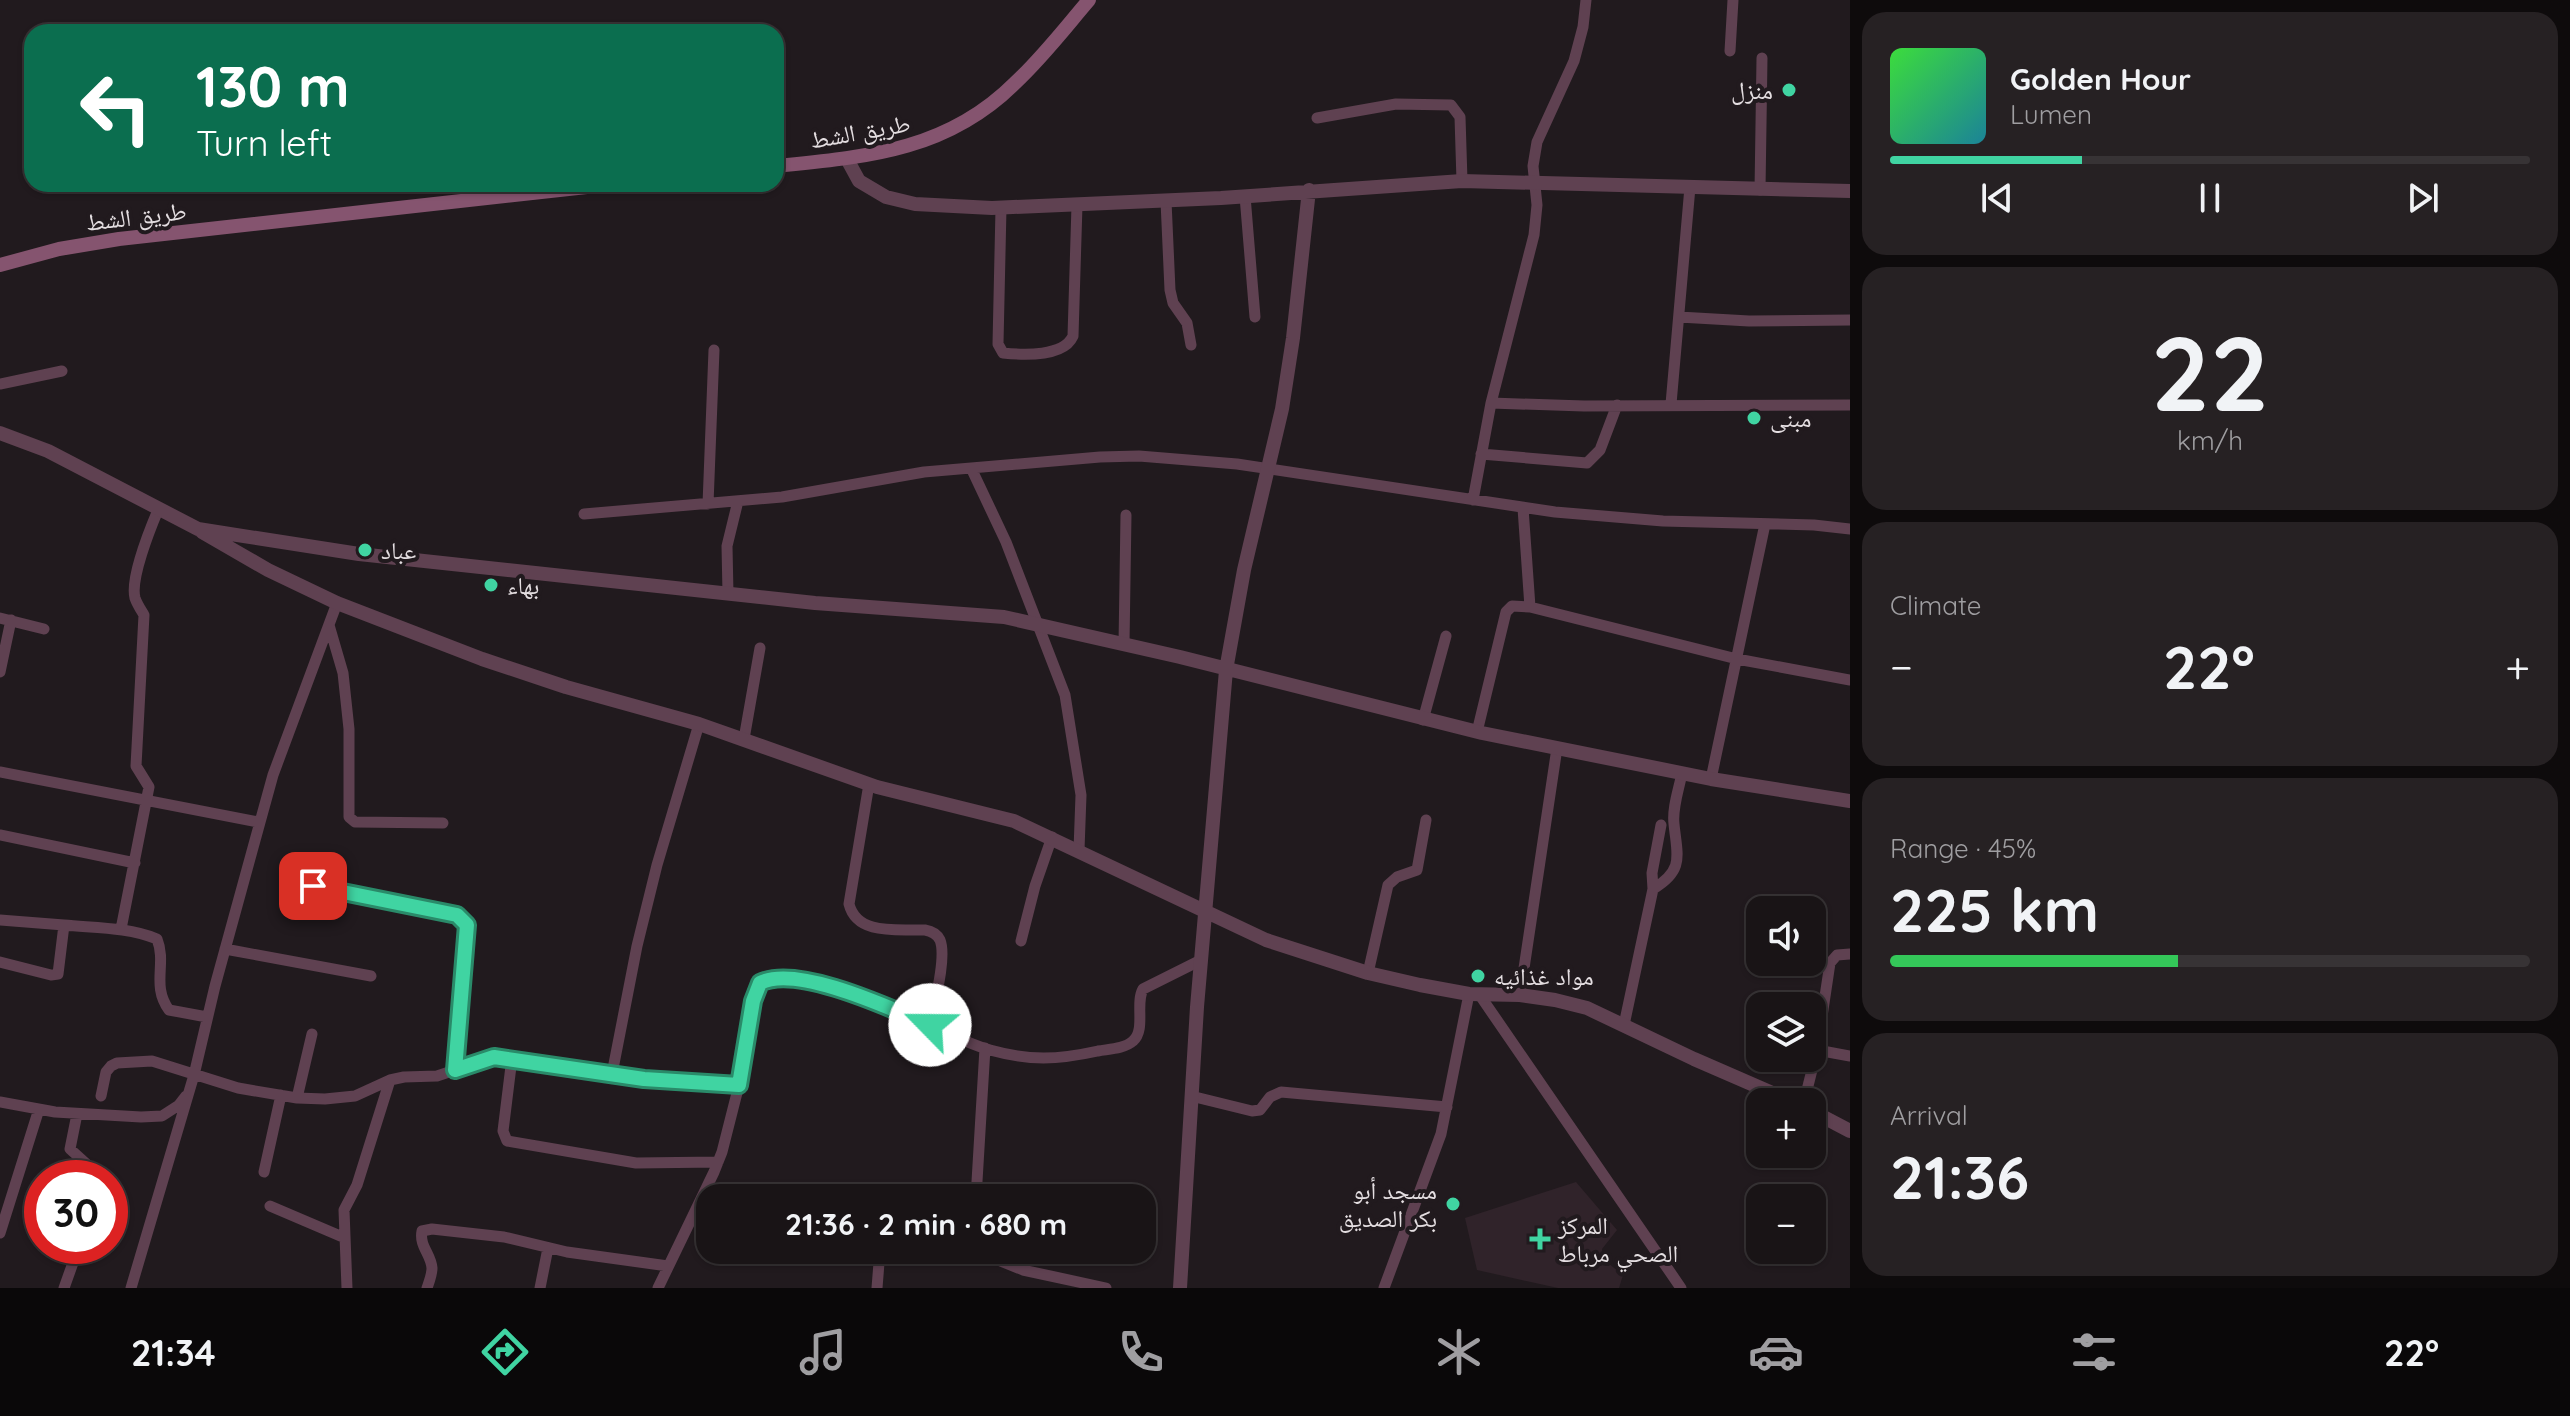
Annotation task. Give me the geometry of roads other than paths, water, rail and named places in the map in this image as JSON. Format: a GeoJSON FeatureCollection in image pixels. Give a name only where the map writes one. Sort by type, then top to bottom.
{"type":"FeatureCollection","features":[{"type":"Feature","properties":{"kind":"main road","name":"طريق الشط"},"geometry":{"type":"LineString","coordinates":[[784,165],[847,159],[914,145],[944,134],[1016,83],[1089,0]]}},
{"type":"Feature","properties":{"kind":"main road","name":"طريق الشط"},"geometry":{"type":"LineString","coordinates":[[0,265],[59,249],[119,239],[542,192]]}},
{"type":"Feature","properties":{"kind":"street"},"geometry":{"type":"LineString","coordinates":[[1473,500],[1491,403],[1534,235],[1537,205],[1533,166],[1537,142],[1574,61],[1586,0]]}},
{"type":"Feature","properties":{"kind":"street"},"geometry":{"type":"LineString","coordinates":[[1730,51],[1733,0]]}},
{"type":"Feature","properties":{"kind":"street"},"geometry":{"type":"LineString","coordinates":[[1760,190],[1762,58]]}},
{"type":"Feature","properties":{"kind":"street"},"geometry":{"type":"LineString","coordinates":[[1317,118],[1396,104],[1451,105],[1460,117],[1462,181]]}},
{"type":"Feature","properties":{"kind":"street"},"geometry":{"type":"LineString","coordinates":[[847,159],[859,181],[886,197],[915,204],[1001,208],[1166,201],[1462,181],[1850,191]]}},
{"type":"Feature","properties":{"kind":"street"},"geometry":{"type":"LineString","coordinates":[[1671,404],[1690,187]]}},
{"type":"Feature","properties":{"kind":"street"},"geometry":{"type":"LineString","coordinates":[[1180,1288],[1201,960],[1226,670],[1244,570],[1282,409],[1309,190]]}},
{"type":"Feature","properties":{"kind":"street"},"geometry":{"type":"LineString","coordinates":[[1245,196],[1255,317]]}},
{"type":"Feature","properties":{"kind":"street"},"geometry":{"type":"LineString","coordinates":[[1166,201],[1170,290],[1173,303],[1187,323],[1191,345]]}},
{"type":"Feature","properties":{"kind":"street"},"geometry":{"type":"LineString","coordinates":[[1001,208],[998,344],[1003,353],[1014,354],[1059,350],[1068,346],[1073,336],[1077,205]]}},
{"type":"Feature","properties":{"kind":"street"},"geometry":{"type":"LineString","coordinates":[[1679,317],[1749,321],[1850,320]]}},
{"type":"Feature","properties":{"kind":"street"},"geometry":{"type":"LineString","coordinates":[[708,504],[714,350]]}},
{"type":"Feature","properties":{"kind":"street"},"geometry":{"type":"LineString","coordinates":[[0,384],[62,371]]}},
{"type":"Feature","properties":{"kind":"street"},"geometry":{"type":"LineString","coordinates":[[1491,403],[1850,405]]}},
{"type":"Feature","properties":{"kind":"street"},"geometry":{"type":"LineString","coordinates":[[1481,454],[1587,463],[1600,450],[1617,405]]}},
{"type":"Feature","properties":{"kind":"street"},"geometry":{"type":"LineString","coordinates":[[0,433],[48,451],[198,529],[268,570],[337,603],[467,654],[566,687],[699,724],[869,784],[1014,821],[1266,940],[1368,973],[1474,994],[1520,995],[1587,1008],[1760,1088]]}},
{"type":"Feature","properties":{"kind":"street"},"geometry":{"type":"LineString","coordinates":[[584,514],[812,493],[924,472],[1139,456],[1340,478],[1523,508],[1663,521],[1814,525],[1850,529]]}},
{"type":"Feature","properties":{"kind":"street"},"geometry":{"type":"LineString","coordinates":[[972,470],[1006,542],[1068,707],[1081,795],[1079,850]]}},
{"type":"Feature","properties":{"kind":"street"},"geometry":{"type":"LineString","coordinates":[[728,594],[727,546],[738,501]]}},
{"type":"Feature","properties":{"kind":"street"},"geometry":{"type":"LineString","coordinates":[[1523,508],[1530,607]]}},
{"type":"Feature","properties":{"kind":"street"},"geometry":{"type":"LineString","coordinates":[[121,929],[149,787],[135,759],[142,687],[144,615],[134,589],[144,547],[158,510]]}},
{"type":"Feature","properties":{"kind":"street"},"geometry":{"type":"LineString","coordinates":[[1124,644],[1126,515]]}},
{"type":"Feature","properties":{"kind":"street"},"geometry":{"type":"LineString","coordinates":[[1711,779],[1765,524]]}},
{"type":"Feature","properties":{"kind":"street"},"geometry":{"type":"LineString","coordinates":[[198,529],[339,551],[728,594],[971,613],[1124,644],[1477,732],[1711,779],[1850,801]]}},
{"type":"Feature","properties":{"kind":"street"},"geometry":{"type":"LineString","coordinates":[[131,1288],[194,1075],[258,822],[288,731],[337,603]]}},
{"type":"Feature","properties":{"kind":"street"},"geometry":{"type":"LineString","coordinates":[[1477,732],[1506,612],[1512,606],[1530,607],[1737,659],[1850,680]]}},
{"type":"Feature","properties":{"kind":"street"},"geometry":{"type":"LineString","coordinates":[[0,672],[5,619],[44,629]]}},
{"type":"Feature","properties":{"kind":"street"},"geometry":{"type":"LineString","coordinates":[[329,625],[343,673],[349,729],[349,817],[355,822],[443,823]]}},
{"type":"Feature","properties":{"kind":"street"},"geometry":{"type":"LineString","coordinates":[[1423,720],[1446,636]]}},
{"type":"Feature","properties":{"kind":"street"},"geometry":{"type":"LineString","coordinates":[[744,739],[760,648]]}},
{"type":"Feature","properties":{"kind":"street"},"geometry":{"type":"LineString","coordinates":[[612,1074],[637,946],[657,865],[699,724]]}},
{"type":"Feature","properties":{"kind":"street"},"geometry":{"type":"LineString","coordinates":[[1520,995],[1557,748]]}},
{"type":"Feature","properties":{"kind":"street"},"geometry":{"type":"LineString","coordinates":[[0,772],[258,822]]}},
{"type":"Feature","properties":{"kind":"street"},"geometry":{"type":"LineString","coordinates":[[1653,889],[1668,879],[1678,862],[1673,821],[1682,773]]}},
{"type":"Feature","properties":{"kind":"street"},"geometry":{"type":"LineString","coordinates":[[869,784],[849,904],[859,923],[871,928],[925,930],[940,938],[942,953],[930,1025]]}},
{"type":"Feature","properties":{"kind":"street"},"geometry":{"type":"LineString","coordinates":[[1368,973],[1388,885],[1397,877],[1417,870],[1426,820]]}},
{"type":"Feature","properties":{"kind":"street"},"geometry":{"type":"LineString","coordinates":[[1624,1025],[1653,889],[1652,873],[1661,825]]}},
{"type":"Feature","properties":{"kind":"street"},"geometry":{"type":"LineString","coordinates":[[0,835],[135,863]]}},
{"type":"Feature","properties":{"kind":"street"},"geometry":{"type":"LineString","coordinates":[[1021,941],[1052,837]]}},
{"type":"Feature","properties":{"kind":"street"},"geometry":{"type":"LineString","coordinates":[[313,886],[457,915],[463,919],[467,925],[455,1070]]}},
{"type":"Feature","properties":{"kind":"street"},"geometry":{"type":"LineString","coordinates":[[0,920],[121,929],[157,939],[160,948],[160,998],[169,1010],[207,1017]]}},
{"type":"Feature","properties":{"kind":"street"},"geometry":{"type":"LineString","coordinates":[[0,962],[58,974],[64,925]]}},
{"type":"Feature","properties":{"kind":"street"},"geometry":{"type":"LineString","coordinates":[[225,949],[371,976]]}},
{"type":"Feature","properties":{"kind":"street"},"geometry":{"type":"LineString","coordinates":[[1826,992],[1830,963],[1837,955],[1850,954]]}},
{"type":"Feature","properties":{"kind":"street"},"geometry":{"type":"LineString","coordinates":[[711,1184],[739,1085],[753,1001],[760,983],[770,977],[816,983],[868,998],[985,1048],[1032,1059],[1059,1059],[1124,1046],[1133,1041],[1138,1034],[1143,989],[1201,960]]}},
{"type":"Feature","properties":{"kind":"street"},"geometry":{"type":"LineString","coordinates":[[1384,1288],[1441,1134],[1474,994]]}},
{"type":"Feature","properties":{"kind":"street"},"geometry":{"type":"LineString","coordinates":[[1474,994],[1681,1288]]}},
{"type":"Feature","properties":{"kind":"street"},"geometry":{"type":"LineString","coordinates":[[297,1098],[312,1034]]}},
{"type":"Feature","properties":{"kind":"street"},"geometry":{"type":"LineString","coordinates":[[977,1184],[985,1048]]}},
{"type":"Feature","properties":{"kind":"street"},"geometry":{"type":"LineString","coordinates":[[1826,1052],[1850,1056]]}},
{"type":"Feature","properties":{"kind":"street"},"geometry":{"type":"LineString","coordinates":[[101,1096],[106,1072],[117,1063],[152,1061],[238,1088],[297,1098],[355,1096],[390,1080],[437,1076],[494,1057],[695,1084],[739,1085]]}},
{"type":"Feature","properties":{"kind":"street"},"geometry":{"type":"LineString","coordinates":[[512,1058],[503,1131],[507,1141],[636,1163],[718,1162]]}},
{"type":"Feature","properties":{"kind":"street"},"geometry":{"type":"LineString","coordinates":[[347,1288],[344,1210],[357,1185],[390,1080]]}},
{"type":"Feature","properties":{"kind":"street"},"geometry":{"type":"LineString","coordinates":[[0,1102],[77,1114],[162,1116],[179,1105],[189,1092]]}},
{"type":"Feature","properties":{"kind":"street"},"geometry":{"type":"LineString","coordinates":[[1191,1096],[1252,1111],[1260,1110],[1270,1097],[1281,1092],[1447,1107]]}},
{"type":"Feature","properties":{"kind":"street"},"geometry":{"type":"LineString","coordinates":[[264,1172],[281,1095]]}},
{"type":"Feature","properties":{"kind":"street"},"geometry":{"type":"LineString","coordinates":[[0,1233],[39,1109]]}},
{"type":"Feature","properties":{"kind":"street"},"geometry":{"type":"LineString","coordinates":[[77,1114],[70,1149],[82,1160]]}},
{"type":"Feature","properties":{"kind":"street"},"geometry":{"type":"LineString","coordinates":[[1826,1118],[1850,1131]]}},
{"type":"Feature","properties":{"kind":"street"},"geometry":{"type":"LineString","coordinates":[[270,1206],[345,1238]]}},
{"type":"Feature","properties":{"kind":"street"},"geometry":{"type":"LineString","coordinates":[[658,1288],[696,1219]]}},
{"type":"Feature","properties":{"kind":"street"},"geometry":{"type":"LineString","coordinates":[[427,1288],[432,1270],[421,1239],[422,1231],[432,1229],[504,1237],[548,1248],[668,1266]]}},
{"type":"Feature","properties":{"kind":"street"},"geometry":{"type":"LineString","coordinates":[[540,1288],[548,1248]]}},
{"type":"Feature","properties":{"kind":"street"},"geometry":{"type":"LineString","coordinates":[[64,1288],[73,1264]]}},
{"type":"Feature","properties":{"kind":"street"},"geometry":{"type":"LineString","coordinates":[[877,1288],[879,1264]]}},
{"type":"Feature","properties":{"kind":"street"},"geometry":{"type":"LineString","coordinates":[[1008,1264],[1106,1288]]}},
{"type":"Feature","properties":{"kind":"place","name":"منزل"},"geometry":{"type":"Point","coordinates":[1789,90]}},
{"type":"Feature","properties":{"kind":"place","name":"مبنى"},"geometry":{"type":"Point","coordinates":[1754,418]}},
{"type":"Feature","properties":{"kind":"place","name":"عباد"},"geometry":{"type":"Point","coordinates":[365,550]}},
{"type":"Feature","properties":{"kind":"place","name":"بهاء"},"geometry":{"type":"Point","coordinates":[491,585]}},
{"type":"Feature","properties":{"kind":"place","name":"مواد غذائيه"},"geometry":{"type":"Point","coordinates":[1478,976]}},
{"type":"Feature","properties":{"kind":"place","name":"مسجد أبو بكر الصديق"},"geometry":{"type":"Point","coordinates":[1453,1204]}},
{"type":"Feature","properties":{"kind":"place","name":"المركز الصحي مرباط"},"geometry":{"type":"Point","coordinates":[1540,1239]}}]}
